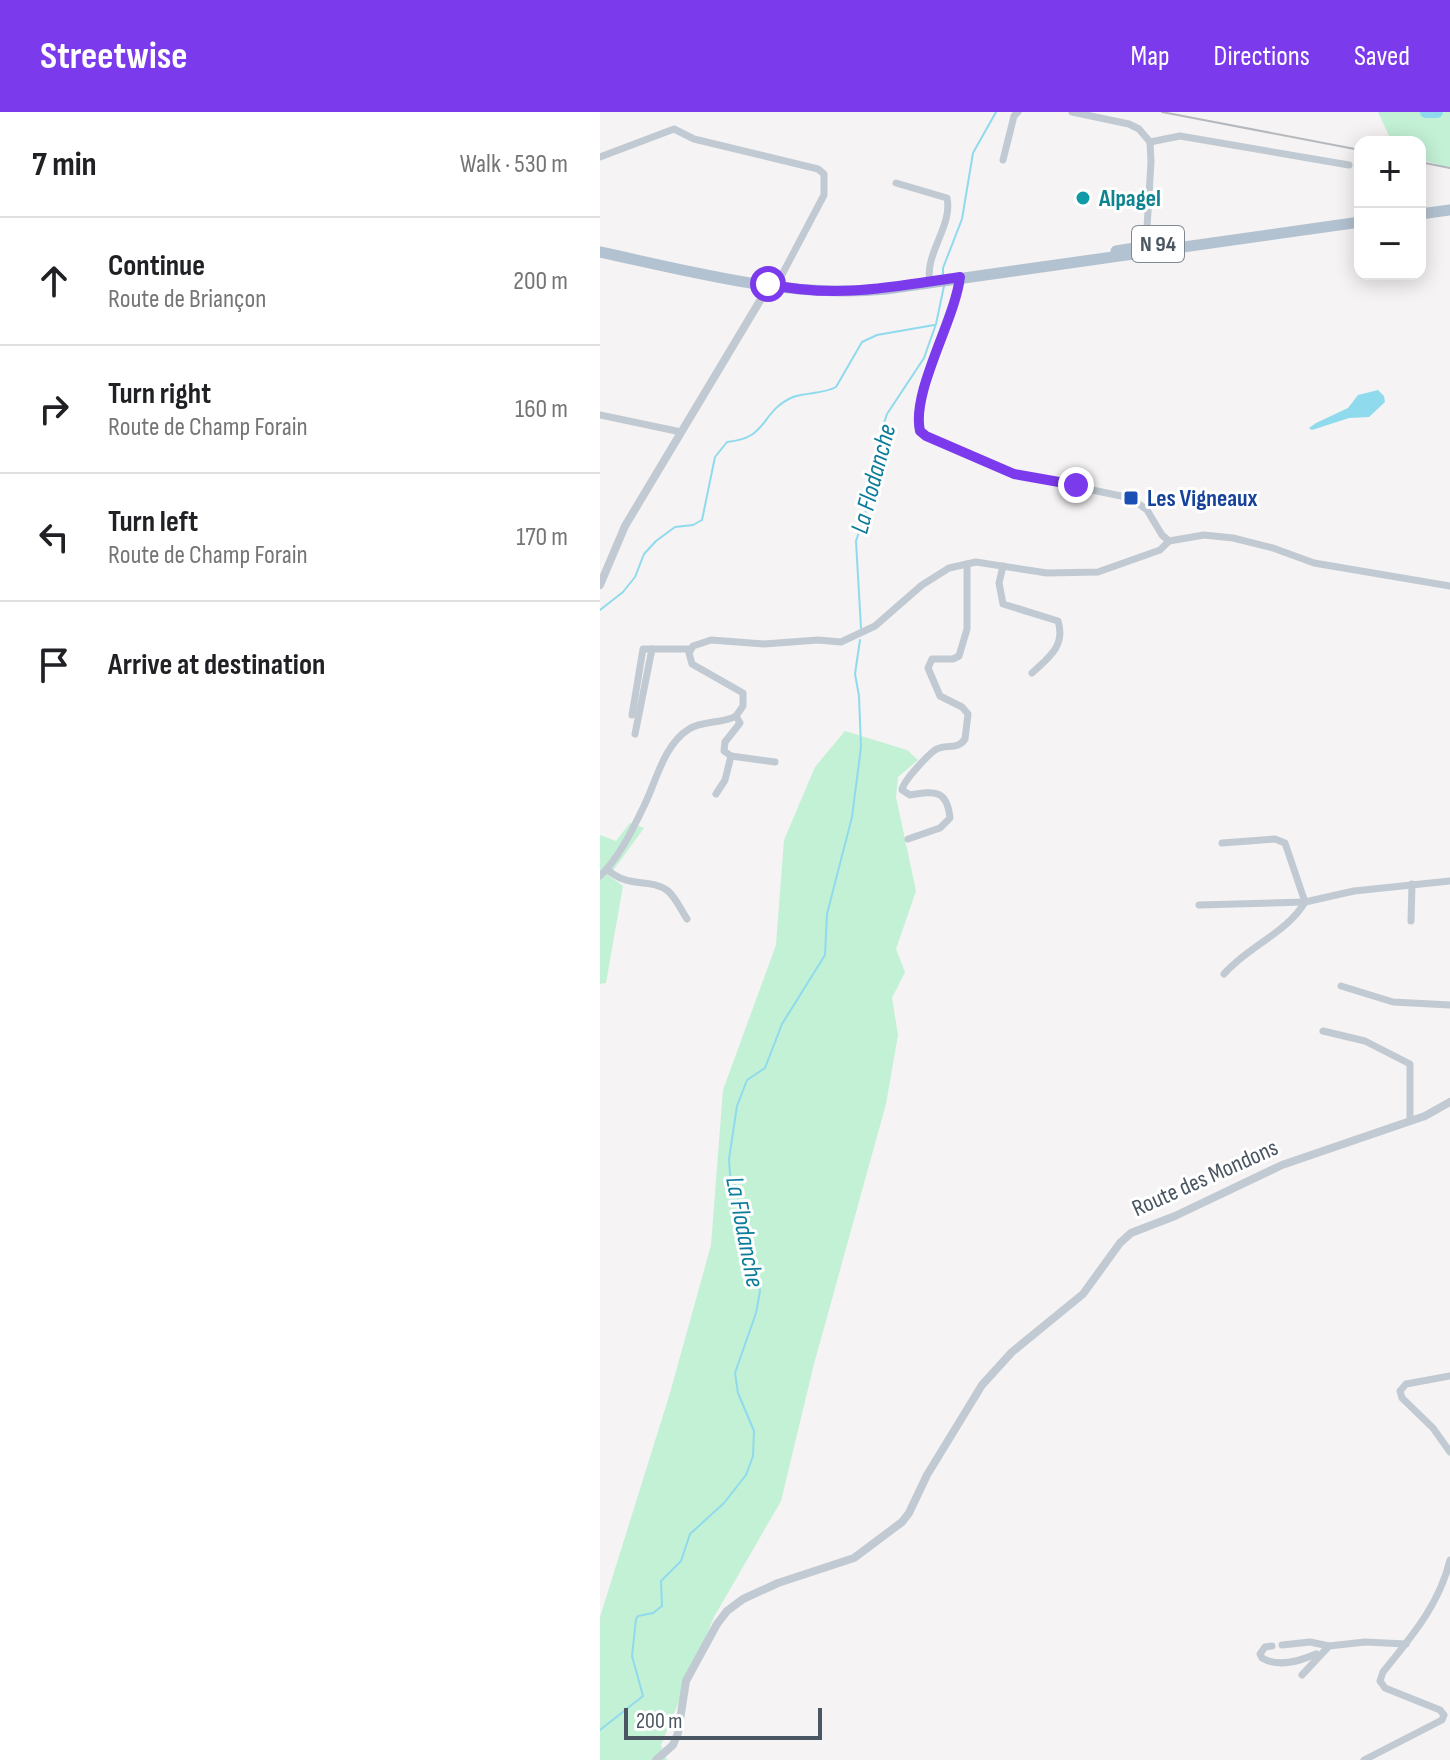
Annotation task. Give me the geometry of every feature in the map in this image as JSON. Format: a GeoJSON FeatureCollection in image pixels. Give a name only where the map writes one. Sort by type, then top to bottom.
{"type":"FeatureCollection","features":[{"type":"Feature","properties":{"kind":"main road"},"geometry":{"type":"LineString","coordinates":[[1426,213],[1450,210]]}},
{"type":"Feature","properties":{"kind":"main road","name":"N 94"},"geometry":{"type":"LineString","coordinates":[[600,248],[771,285],[842,293],[1060,263],[1155,245],[1258,236],[1354,223]]}},
{"type":"Feature","properties":{"kind":"main road","name":"N 94"},"geometry":{"type":"LineString","coordinates":[[1060,263],[1119,257],[1155,245]]}},
{"type":"Feature","properties":{"kind":"main road","name":"N 94"},"geometry":{"type":"LineString","coordinates":[[600,248],[628,250],[771,285]]}},
{"type":"Feature","properties":{"kind":"street"},"geometry":{"type":"LineString","coordinates":[[1003,160],[1014,116],[1018,112]]}},
{"type":"Feature","properties":{"kind":"street"},"geometry":{"type":"LineString","coordinates":[[1072,112],[1129,124],[1139,129],[1150,142],[1146,209],[1148,227],[1155,245]]}},
{"type":"Feature","properties":{"kind":"street"},"geometry":{"type":"LineString","coordinates":[[600,157],[674,129],[694,139],[818,169],[824,174],[824,195],[625,526],[600,585]]}},
{"type":"Feature","properties":{"kind":"street"},"geometry":{"type":"LineString","coordinates":[[1150,142],[1180,136],[1349,165]]}},
{"type":"Feature","properties":{"kind":"street"},"geometry":{"type":"LineString","coordinates":[[896,183],[947,198],[948,210],[929,271],[944,280],[919,418],[920,431],[1014,474],[1131,498],[1147,510],[1169,541]]}},
{"type":"Feature","properties":{"kind":"street"},"geometry":{"type":"LineString","coordinates":[[600,415],[681,432]]}},
{"type":"Feature","properties":{"kind":"street"},"geometry":{"type":"LineString","coordinates":[[632,715],[643,649],[690,649],[711,640],[764,644],[818,640],[841,642],[875,626],[937,574],[976,562],[1047,573],[1098,572],[1160,550],[1169,541],[1204,535],[1233,538],[1273,548],[1314,563],[1450,586]]}},
{"type":"Feature","properties":{"kind":"street"},"geometry":{"type":"LineString","coordinates":[[908,839],[940,828],[950,818],[949,805],[939,794],[910,795],[902,790],[905,779],[935,750],[956,747],[965,739],[968,714],[962,707],[940,696],[928,668],[932,659],[959,656],[967,629],[967,564]]}},
{"type":"Feature","properties":{"kind":"street"},"geometry":{"type":"LineString","coordinates":[[1003,566],[999,583],[1003,604],[1058,621],[1061,630],[1057,649],[1032,673]]}},
{"type":"Feature","properties":{"kind":"street"},"geometry":{"type":"LineString","coordinates":[[635,734],[652,649]]}},
{"type":"Feature","properties":{"kind":"street"},"geometry":{"type":"LineString","coordinates":[[600,876],[643,809],[674,743],[689,729],[736,716],[743,706],[743,693],[692,664],[690,649]]}},
{"type":"Feature","properties":{"kind":"street"},"geometry":{"type":"LineString","coordinates":[[736,716],[740,723],[723,745],[724,751],[731,756],[775,762]]}},
{"type":"Feature","properties":{"kind":"street"},"geometry":{"type":"LineString","coordinates":[[716,794],[725,780],[731,756]]}},
{"type":"Feature","properties":{"kind":"street"},"geometry":{"type":"LineString","coordinates":[[1222,843],[1275,839],[1285,843],[1305,902]]}},
{"type":"Feature","properties":{"kind":"street"},"geometry":{"type":"LineString","coordinates":[[607,869],[623,881],[669,891],[687,919]]}},
{"type":"Feature","properties":{"kind":"street"},"geometry":{"type":"LineString","coordinates":[[1199,905],[1305,902],[1354,891],[1450,881]]}},
{"type":"Feature","properties":{"kind":"street"},"geometry":{"type":"LineString","coordinates":[[1411,921],[1412,884]]}},
{"type":"Feature","properties":{"kind":"street"},"geometry":{"type":"LineString","coordinates":[[1224,974],[1234,962],[1293,918],[1305,902]]}},
{"type":"Feature","properties":{"kind":"street"},"geometry":{"type":"LineString","coordinates":[[1341,986],[1393,1002],[1450,1005]]}},
{"type":"Feature","properties":{"kind":"street"},"geometry":{"type":"LineString","coordinates":[[1323,1031],[1365,1041],[1410,1064],[1410,1121]]}},
{"type":"Feature","properties":{"kind":"street","name":"Route des Mondons"},"geometry":{"type":"LineString","coordinates":[[656,1760],[673,1745],[678,1733],[686,1681],[727,1611],[743,1599],[778,1583],[854,1558],[902,1522],[927,1475],[990,1375],[1012,1352],[1083,1294],[1120,1243],[1131,1233],[1175,1216],[1282,1165],[1410,1121],[1450,1102]]}},
{"type":"Feature","properties":{"kind":"street"},"geometry":{"type":"LineString","coordinates":[[1450,1376],[1406,1384],[1400,1391],[1402,1398],[1433,1428],[1450,1452]]}},
{"type":"Feature","properties":{"kind":"street"},"geometry":{"type":"LineString","coordinates":[[1364,1760],[1442,1720],[1444,1715],[1440,1710],[1381,1685],[1383,1672],[1438,1597],[1450,1560]]}},
{"type":"Feature","properties":{"kind":"street"},"geometry":{"type":"LineString","coordinates":[[1282,1645],[1319,1642],[1325,1648]]}},
{"type":"Feature","properties":{"kind":"street"},"geometry":{"type":"LineString","coordinates":[[1272,1646],[1265,1647],[1260,1654],[1271,1663],[1296,1661],[1325,1648],[1365,1642],[1406,1644]]}},
{"type":"Feature","properties":{"kind":"street"},"geometry":{"type":"LineString","coordinates":[[1302,1675],[1325,1648]]}},
{"type":"Feature","properties":{"kind":"green space"},"geometry":{"type":"Polygon","coordinates":[[[1378,112],[1450,112],[1450,168],[1426,161],[1426,136],[1389,136],[1378,112]]]}},
{"type":"Feature","properties":{"kind":"green space"},"geometry":{"type":"Polygon","coordinates":[[[845,731],[907,750],[918,760],[898,777],[896,797],[916,891],[896,949],[905,972],[892,998],[898,1035],[886,1104],[814,1364],[781,1501],[714,1617],[661,1745],[667,1760],[600,1760],[600,1617],[670,1393],[711,1245],[723,1090],[776,945],[784,840],[815,767],[845,731]]]}},
{"type":"Feature","properties":{"kind":"green space"},"geometry":{"type":"Polygon","coordinates":[[[630,823],[644,828],[609,876],[623,886],[606,983],[600,984],[600,835],[616,841],[630,823]]]}},
{"type":"Feature","properties":{"kind":"water"},"geometry":{"type":"Polygon","coordinates":[[[1378,390],[1385,402],[1369,417],[1349,418],[1312,430],[1309,428],[1348,408],[1358,395],[1378,390]]]}},
{"type":"Feature","properties":{"kind":"waterway","name":"La Flodanche"},"geometry":{"type":"LineString","coordinates":[[943,276],[943,268],[962,219],[973,153],[996,112]]}},
{"type":"Feature","properties":{"kind":"waterway"},"geometry":{"type":"LineString","coordinates":[[1426,112],[1437,112]]}},
{"type":"Feature","properties":{"kind":"waterway","name":"La Flodanche"},"geometry":{"type":"LineString","coordinates":[[861,628],[856,541],[872,493],[882,429],[887,414],[924,358],[936,324],[944,286]]}},
{"type":"Feature","properties":{"kind":"waterway"},"geometry":{"type":"LineString","coordinates":[[600,610],[623,592],[635,577],[644,554],[656,541],[675,527],[693,525],[702,520],[715,457],[727,442],[751,435],[774,410],[793,397],[836,387],[862,342],[877,335],[934,325]]}},
{"type":"Feature","properties":{"kind":"waterway","name":"La Flodanche"},"geometry":{"type":"LineString","coordinates":[[600,1730],[643,1696],[632,1656],[636,1619],[662,1606],[661,1581],[681,1561],[690,1534],[724,1503],[746,1475],[753,1456],[754,1431],[738,1393],[735,1373],[756,1313],[760,1291],[757,1271],[739,1227],[738,1191],[730,1175],[729,1159],[737,1106],[747,1080],[765,1068],[782,1024],[825,955],[827,914],[852,817],[861,747],[855,674],[860,640]]}},
{"type":"Feature","properties":{"kind":"railway"},"geometry":{"type":"LineString","coordinates":[[1162,112],[1354,149]]}},
{"type":"Feature","properties":{"kind":"railway"},"geometry":{"type":"LineString","coordinates":[[1426,163],[1450,168]]}},
{"type":"Feature","properties":{"kind":"place","name":"Alpagel"},"geometry":{"type":"Point","coordinates":[1083,198]}},
{"type":"Feature","properties":{"kind":"place","name":"Les Vigneaux"},"geometry":{"type":"Point","coordinates":[1131,498]}},
{"type":"Feature","properties":{"kind":"route"},"geometry":{"type":"LineString","coordinates":[[768,284],[842,293],[960,277],[924,389],[918,425],[920,431],[1014,474],[1076,485]]}}]}
